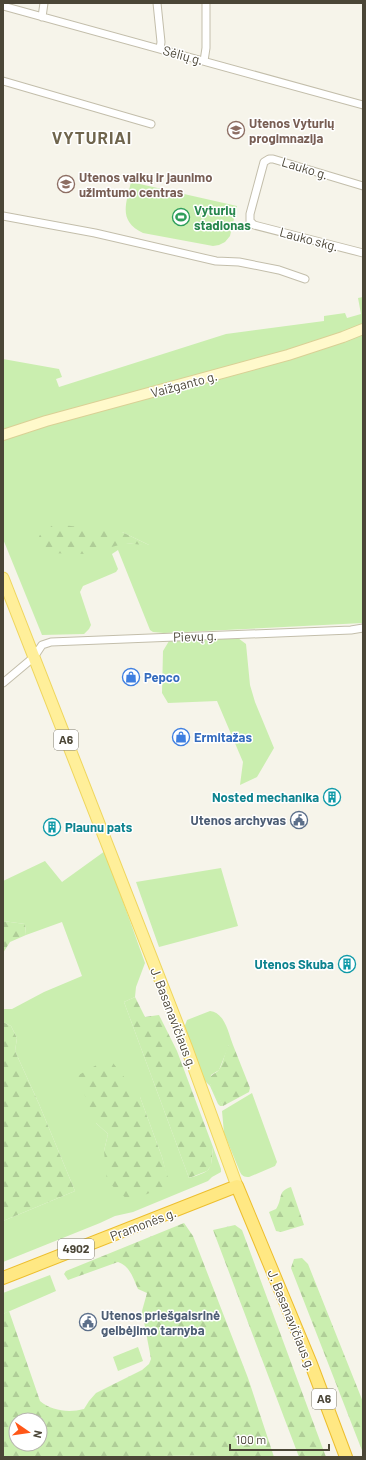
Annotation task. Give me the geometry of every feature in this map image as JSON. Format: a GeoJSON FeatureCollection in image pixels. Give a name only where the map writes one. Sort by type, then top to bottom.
{"type":"FeatureCollection","features":[{"type":"Feature","properties":{"kind":"highway","name":"Pramonės g."},"geometry":{"type":"LineString","coordinates":[[3,1278],[237,1186]]}},
{"type":"Feature","properties":{"kind":"highway","name":"J. Basanavičiaus g."},"geometry":{"type":"LineString","coordinates":[[237,1186],[311,1364],[346,1457]]}},
{"type":"Feature","properties":{"kind":"main road","name":"Vaižganto g."},"geometry":{"type":"LineString","coordinates":[[3,435],[46,421],[288,356],[363,329]]}},
{"type":"Feature","properties":{"kind":"main road","name":"J. Basanavičiaus g."},"geometry":{"type":"LineString","coordinates":[[3,578],[186,1046],[237,1186]]}},
{"type":"Feature","properties":{"kind":"street"},"geometry":{"type":"LineString","coordinates":[[42,17],[44,3]]}},
{"type":"Feature","properties":{"kind":"street"},"geometry":{"type":"LineString","coordinates":[[157,3],[161,42],[160,49]]}},
{"type":"Feature","properties":{"kind":"street"},"geometry":{"type":"LineString","coordinates":[[204,61],[206,48],[206,3]]}},
{"type":"Feature","properties":{"kind":"street","name":"Sėlių g."},"geometry":{"type":"LineString","coordinates":[[3,6],[363,105]]}},
{"type":"Feature","properties":{"kind":"street"},"geometry":{"type":"LineString","coordinates":[[3,81],[151,124]]}},
{"type":"Feature","properties":{"kind":"street","name":"Lauko g."},"geometry":{"type":"LineString","coordinates":[[254,225],[250,221],[250,214],[264,162],[269,159],[363,186]]}},
{"type":"Feature","properties":{"kind":"street"},"geometry":{"type":"LineString","coordinates":[[3,216],[95,233],[216,261],[239,262],[279,270],[305,279]]}},
{"type":"Feature","properties":{"kind":"street","name":"Lauko skg."},"geometry":{"type":"LineString","coordinates":[[254,225],[363,253]]}},
{"type":"Feature","properties":{"kind":"street","name":"Pievų g."},"geometry":{"type":"LineString","coordinates":[[3,683],[34,657],[42,644],[51,642],[363,628]]}},
{"type":"Feature","properties":{"kind":"green space","name":"Vyturių stadionas"},"geometry":{"type":"Polygon","coordinates":[[[131,182],[237,206],[230,236],[225,242],[213,246],[143,233],[130,223],[127,217],[126,205],[131,182]]]}},
{"type":"Feature","properties":{"kind":"green space"},"geometry":{"type":"Polygon","coordinates":[[[363,297],[363,623],[164,633],[153,632],[150,630],[118,550],[112,554],[118,569],[116,572],[83,586],[80,592],[91,625],[89,629],[84,634],[42,635],[3,539],[3,359],[59,369],[62,377],[56,379],[59,387],[226,334],[324,321],[324,316],[345,313],[347,318],[361,314],[358,298],[363,297]],[[122,532],[126,543],[149,545],[122,532]]]}},
{"type":"Feature","properties":{"kind":"green space"},"geometry":{"type":"Polygon","coordinates":[[[54,524],[122,532],[151,546],[126,543],[87,554],[44,553],[39,536],[54,524]]]}},
{"type":"Feature","properties":{"kind":"green space"},"geometry":{"type":"Polygon","coordinates":[[[238,638],[246,644],[250,685],[255,702],[274,748],[257,777],[240,785],[243,762],[217,701],[168,703],[162,693],[163,651],[169,641],[238,638]]]}},
{"type":"Feature","properties":{"kind":"green space"},"geometry":{"type":"Polygon","coordinates":[[[105,851],[145,963],[136,987],[135,997],[124,1002],[189,1178],[202,1174],[209,1169],[212,1161],[213,1147],[221,1172],[208,1181],[133,1212],[115,1216],[3,1262],[3,1221],[75,1191],[15,1051],[17,1038],[11,1026],[3,1022],[3,1009],[12,1009],[44,992],[82,976],[62,922],[26,935],[25,924],[3,921],[3,881],[45,861],[62,882],[105,851]],[[140,1097],[96,1123],[108,1134],[104,1151],[169,1185],[162,1157],[140,1097]]]}},
{"type":"Feature","properties":{"kind":"green space"},"geometry":{"type":"Polygon","coordinates":[[[221,868],[238,926],[159,947],[136,882],[221,868]]]}},
{"type":"Feature","properties":{"kind":"green space"},"geometry":{"type":"Polygon","coordinates":[[[3,921],[25,924],[26,935],[10,942],[3,953],[3,921]]]}},
{"type":"Feature","properties":{"kind":"green space"},"geometry":{"type":"Polygon","coordinates":[[[135,997],[145,1017],[159,1015],[177,1051],[213,1147],[211,1166],[207,1171],[189,1178],[124,1002],[135,997]]]}},
{"type":"Feature","properties":{"kind":"green space"},"geometry":{"type":"Polygon","coordinates":[[[210,1011],[219,1015],[223,1019],[233,1045],[229,1045],[219,1070],[211,1075],[210,1084],[218,1094],[223,1106],[218,1104],[210,1086],[202,1078],[184,1028],[187,1020],[210,1011]]]}},
{"type":"Feature","properties":{"kind":"green space"},"geometry":{"type":"Polygon","coordinates":[[[3,1022],[11,1026],[17,1038],[15,1051],[75,1191],[3,1221],[3,1022]]]}},
{"type":"Feature","properties":{"kind":"green space"},"geometry":{"type":"Polygon","coordinates":[[[229,1045],[233,1045],[250,1088],[249,1092],[223,1106],[208,1080],[220,1068],[229,1045]]]}},
{"type":"Feature","properties":{"kind":"green space"},"geometry":{"type":"Polygon","coordinates":[[[109,1058],[140,1097],[162,1157],[170,1185],[129,1201],[107,1181],[104,1151],[108,1134],[96,1123],[77,1076],[109,1058]]]}},
{"type":"Feature","properties":{"kind":"green space"},"geometry":{"type":"Polygon","coordinates":[[[252,1093],[277,1162],[275,1166],[247,1177],[243,1176],[240,1172],[224,1133],[222,1111],[252,1093]]]}},
{"type":"Feature","properties":{"kind":"green space"},"geometry":{"type":"Polygon","coordinates":[[[291,1187],[304,1225],[281,1232],[276,1231],[269,1212],[276,1209],[282,1193],[291,1187]]]}},
{"type":"Feature","properties":{"kind":"green space"},"geometry":{"type":"Polygon","coordinates":[[[184,1223],[193,1236],[248,1378],[274,1457],[206,1457],[206,1455],[163,1457],[3,1457],[3,1314],[9,1311],[40,1401],[55,1409],[72,1411],[84,1409],[96,1393],[142,1370],[149,1364],[151,1359],[142,1311],[147,1293],[138,1289],[131,1273],[125,1266],[118,1262],[68,1280],[64,1274],[66,1271],[184,1223]]]}},
{"type":"Feature","properties":{"kind":"green space"},"geometry":{"type":"Polygon","coordinates":[[[235,1225],[242,1230],[326,1457],[299,1457],[213,1230],[235,1225]]]}},
{"type":"Feature","properties":{"kind":"green space"},"geometry":{"type":"Polygon","coordinates":[[[302,1258],[308,1264],[363,1402],[363,1453],[291,1268],[294,1259],[302,1258]]]}},
{"type":"Feature","properties":{"kind":"green space"},"geometry":{"type":"Polygon","coordinates":[[[50,1275],[56,1291],[3,1314],[3,1293],[50,1275]]]}},
{"type":"Feature","properties":{"kind":"green space"},"geometry":{"type":"Polygon","coordinates":[[[138,1347],[143,1361],[118,1371],[113,1357],[138,1347]]]}},
{"type":"Feature","properties":{"kind":"green space"},"geometry":{"type":"Polygon","coordinates":[[[207,1455],[206,1457],[163,1457],[163,1456],[207,1455]]]}},
{"type":"Feature","properties":{"kind":"place","name":"Utenos Vyturių progimnazija"},"geometry":{"type":"Point","coordinates":[236,130]}},
{"type":"Feature","properties":{"kind":"place","name":"Utenos vaikų ir jaunimo užimtumo centras"},"geometry":{"type":"Point","coordinates":[66,184]}},
{"type":"Feature","properties":{"kind":"place","name":"Vyturių stadionas"},"geometry":{"type":"Point","coordinates":[181,217]}},
{"type":"Feature","properties":{"kind":"place","name":"Pepco"},"geometry":{"type":"Point","coordinates":[131,677]}},
{"type":"Feature","properties":{"kind":"place","name":"Ermitažas"},"geometry":{"type":"Point","coordinates":[181,737]}},
{"type":"Feature","properties":{"kind":"place","name":"Nosted mechanika"},"geometry":{"type":"Point","coordinates":[332,797]}},
{"type":"Feature","properties":{"kind":"place","name":"Utenos archyvas"},"geometry":{"type":"Point","coordinates":[299,820]}},
{"type":"Feature","properties":{"kind":"place","name":"Plaunu pats"},"geometry":{"type":"Point","coordinates":[52,827]}},
{"type":"Feature","properties":{"kind":"place","name":"Utenos Skuba"},"geometry":{"type":"Point","coordinates":[347,964]}},
{"type":"Feature","properties":{"kind":"place","name":"Utenos priešgaisrinė gelbėjimo tarnyba"},"geometry":{"type":"Point","coordinates":[88,1322]}},
{"type":"Feature","properties":{"kind":"district","name":"VYTURIAI"},"geometry":{"type":"Point","coordinates":[92,138]}}]}
